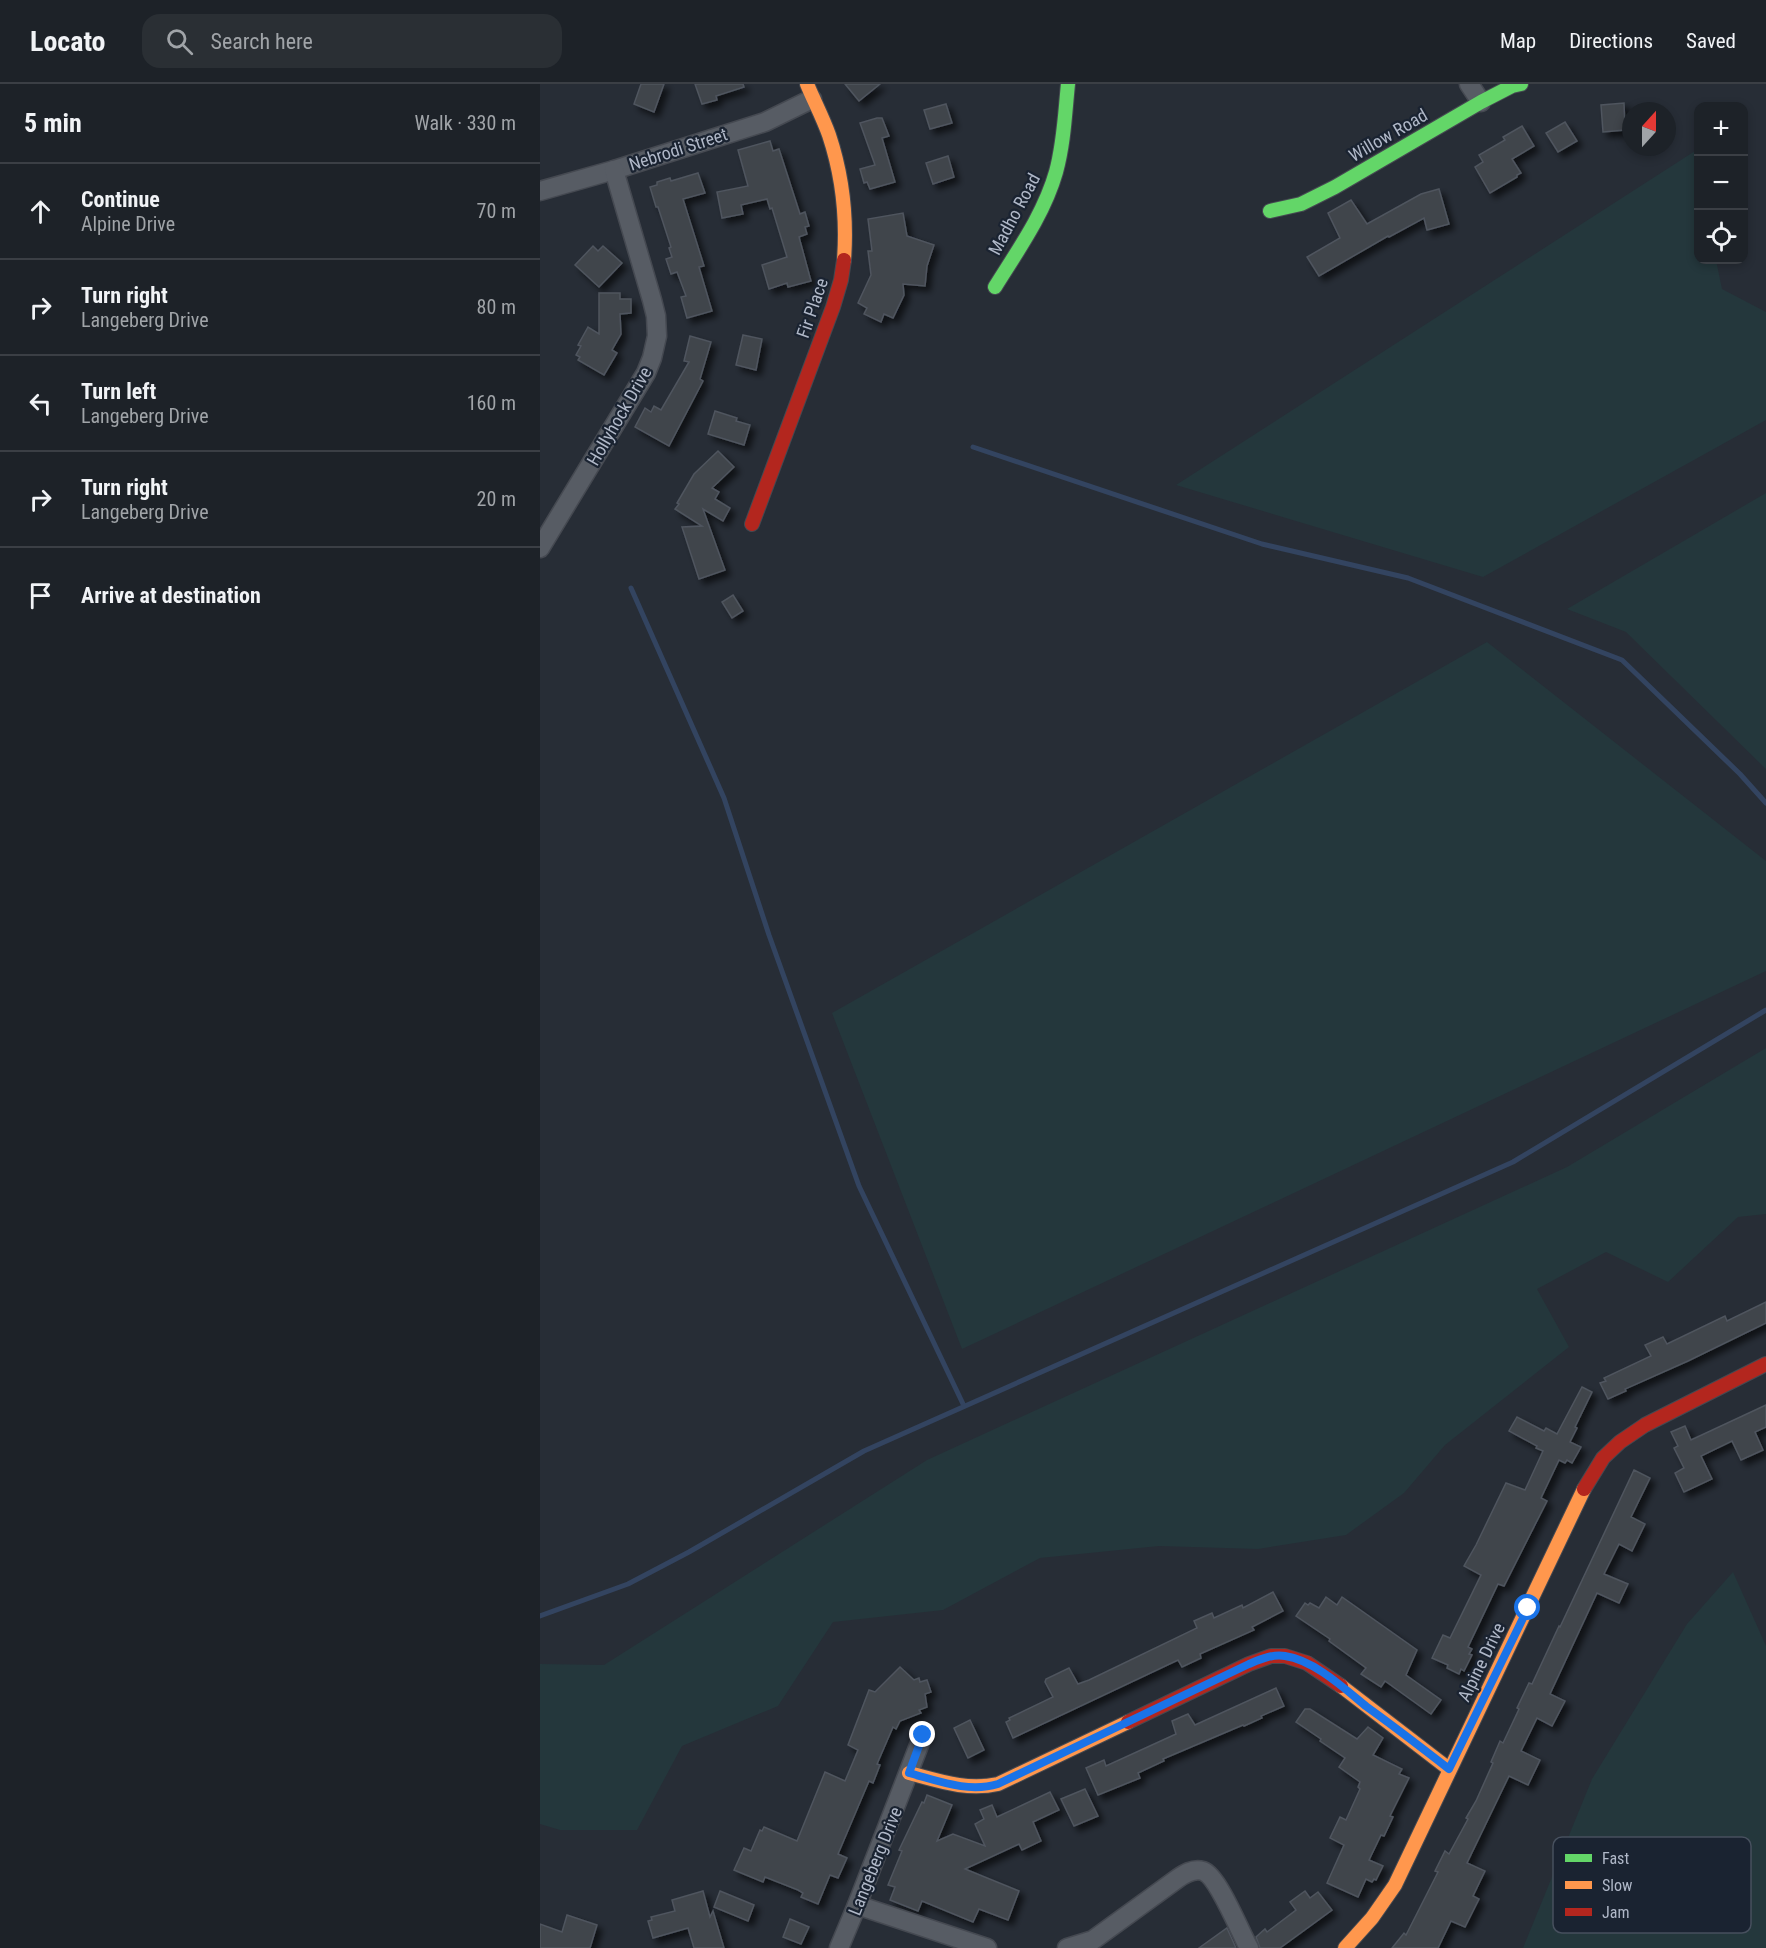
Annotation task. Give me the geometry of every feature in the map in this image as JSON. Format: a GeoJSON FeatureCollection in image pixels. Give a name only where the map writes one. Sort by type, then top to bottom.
{"type":"FeatureCollection","features":[{"type":"Feature","properties":{"kind":"street","name":"Madho Road"},"geometry":{"type":"LineString","coordinates":[[995,287],[1049,194],[1062,147],[1068,84]]}},
{"type":"Feature","properties":{"kind":"street"},"geometry":{"type":"LineString","coordinates":[[1469,84],[1481,102]]}},
{"type":"Feature","properties":{"kind":"street","name":"Willow Road"},"geometry":{"type":"LineString","coordinates":[[1270,211],[1301,204],[1335,187],[1481,102],[1521,84]]}},
{"type":"Feature","properties":{"kind":"street","name":"Nebrodi Street"},"geometry":{"type":"LineString","coordinates":[[540,191],[765,122],[810,92]]}},
{"type":"Feature","properties":{"kind":"street","name":"Fir Place"},"geometry":{"type":"LineString","coordinates":[[752,524],[833,307],[845,260],[844,226],[835,157],[830,135],[810,92]]}},
{"type":"Feature","properties":{"kind":"street","name":"Hollyhock Drive"},"geometry":{"type":"LineString","coordinates":[[540,548],[642,381],[652,358],[657,336],[652,300],[614,170]]}},
{"type":"Feature","properties":{"kind":"street","name":"Alpine Drive"},"geometry":{"type":"LineString","coordinates":[[1345,1948],[1366,1928],[1395,1884],[1589,1479],[1603,1458],[1620,1442],[1645,1425],[1766,1364]]}},
{"type":"Feature","properties":{"kind":"street"},"geometry":{"type":"LineString","coordinates":[[909,1773],[971,1788],[986,1788],[1249,1664],[1268,1656],[1282,1655],[1310,1665],[1333,1680],[1449,1769]]}},
{"type":"Feature","properties":{"kind":"street","name":"Langeberg Drive"},"geometry":{"type":"LineString","coordinates":[[839,1948],[923,1735]]}},
{"type":"Feature","properties":{"kind":"street"},"geometry":{"type":"LineString","coordinates":[[1067,1948],[1093,1940],[1177,1879],[1188,1872],[1197,1870],[1204,1871],[1216,1883],[1248,1948]]}},
{"type":"Feature","properties":{"kind":"street"},"geometry":{"type":"LineString","coordinates":[[857,1905],[987,1948]]}},
{"type":"Feature","properties":{"kind":"green space"},"geometry":{"type":"Polygon","coordinates":[[[1694,152],[1694,264],[1717,264],[1722,289],[1766,312],[1766,420],[1483,577],[1176,485],[1694,152]]]}},
{"type":"Feature","properties":{"kind":"green space"},"geometry":{"type":"Polygon","coordinates":[[[1766,493],[1766,769],[1626,632],[1567,609],[1766,493]]]}},
{"type":"Feature","properties":{"kind":"green space"},"geometry":{"type":"Polygon","coordinates":[[[1487,642],[1766,861],[1766,971],[962,1349],[832,1013],[1487,642]]]}},
{"type":"Feature","properties":{"kind":"green space"},"geometry":{"type":"Polygon","coordinates":[[[1766,1048],[1766,1214],[1738,1217],[1668,1282],[1606,1252],[1537,1289],[1569,1347],[1445,1445],[1404,1493],[1346,1535],[1258,1549],[1159,1546],[1040,1558],[943,1610],[833,1622],[778,1706],[682,1746],[637,1830],[560,1830],[540,1824],[540,1664],[604,1665],[927,1460],[1567,1167],[1766,1048]]]}},
{"type":"Feature","properties":{"kind":"green space"},"geometry":{"type":"Polygon","coordinates":[[[1733,1572],[1766,1646],[1766,1948],[1523,1948],[1553,1875],[1553,1933],[1751,1933],[1751,1837],[1568,1837],[1592,1779],[1687,1624],[1733,1572]]]}},
{"type":"Feature","properties":{"kind":"building"},"geometry":{"type":"Polygon","coordinates":[[[641,84],[664,84],[654,112],[634,104],[641,84]]]}},
{"type":"Feature","properties":{"kind":"building"},"geometry":{"type":"Polygon","coordinates":[[[695,84],[743,84],[744,87],[716,96],[717,100],[702,104],[695,84]]]}},
{"type":"Feature","properties":{"kind":"building"},"geometry":{"type":"Polygon","coordinates":[[[845,84],[880,84],[859,101],[845,84]]]}},
{"type":"Feature","properties":{"kind":"building"},"geometry":{"type":"Polygon","coordinates":[[[1622,103],[1622,130],[1603,132],[1601,105],[1622,103]]]}},
{"type":"Feature","properties":{"kind":"building"},"geometry":{"type":"Polygon","coordinates":[[[946,104],[952,123],[930,129],[924,110],[946,104]]]}},
{"type":"Feature","properties":{"kind":"building"},"geometry":{"type":"Polygon","coordinates":[[[882,118],[889,136],[882,138],[895,182],[870,189],[867,182],[864,183],[860,169],[875,165],[860,123],[882,118]]]}},
{"type":"Feature","properties":{"kind":"building"},"geometry":{"type":"Polygon","coordinates":[[[1565,122],[1577,141],[1558,152],[1546,133],[1565,122]]]}},
{"type":"Feature","properties":{"kind":"building"},"geometry":{"type":"Polygon","coordinates":[[[1522,126],[1534,146],[1512,159],[1521,173],[1490,193],[1475,167],[1483,162],[1479,155],[1505,140],[1503,137],[1522,126]]]}},
{"type":"Feature","properties":{"kind":"building"},"geometry":{"type":"Polygon","coordinates":[[[770,141],[773,151],[779,149],[800,214],[805,212],[809,226],[805,227],[807,234],[799,237],[811,281],[788,287],[787,283],[769,289],[762,265],[787,257],[772,208],[770,209],[767,199],[741,205],[743,214],[722,218],[717,192],[748,186],[738,150],[770,141]]]}},
{"type":"Feature","properties":{"kind":"building"},"geometry":{"type":"Polygon","coordinates":[[[948,156],[954,177],[933,184],[926,163],[948,156]]]}},
{"type":"Feature","properties":{"kind":"building"},"geometry":{"type":"Polygon","coordinates":[[[698,173],[705,193],[683,199],[704,266],[699,267],[712,311],[687,318],[681,297],[686,296],[677,272],[671,274],[666,259],[672,257],[669,248],[671,247],[650,187],[670,178],[671,181],[698,173]]]}},
{"type":"Feature","properties":{"kind":"building"},"geometry":{"type":"Polygon","coordinates":[[[1439,189],[1449,224],[1427,230],[1424,218],[1319,276],[1307,257],[1340,238],[1328,213],[1351,200],[1367,224],[1421,194],[1439,189]]]}},
{"type":"Feature","properties":{"kind":"building"},"geometry":{"type":"Polygon","coordinates":[[[903,213],[907,236],[934,245],[927,266],[925,286],[903,284],[904,295],[893,318],[884,314],[881,322],[864,314],[867,308],[858,303],[871,275],[868,251],[872,251],[868,219],[903,213]]]}},
{"type":"Feature","properties":{"kind":"building"},"geometry":{"type":"Polygon","coordinates":[[[593,246],[598,251],[603,246],[622,263],[599,287],[575,265],[593,246]]]}},
{"type":"Feature","properties":{"kind":"building"},"geometry":{"type":"Polygon","coordinates":[[[599,293],[620,293],[620,299],[631,299],[631,313],[620,314],[621,334],[612,350],[617,353],[604,375],[578,360],[580,357],[576,355],[581,346],[578,345],[588,327],[599,334],[599,293]]]}},
{"type":"Feature","properties":{"kind":"building"},"geometry":{"type":"Polygon","coordinates":[[[743,335],[762,339],[756,370],[736,365],[743,335]]]}},
{"type":"Feature","properties":{"kind":"building"},"geometry":{"type":"Polygon","coordinates":[[[690,336],[711,342],[700,379],[703,381],[669,446],[635,427],[645,408],[651,412],[654,406],[661,410],[689,362],[684,361],[690,336]]]}},
{"type":"Feature","properties":{"kind":"building"},"geometry":{"type":"Polygon","coordinates":[[[715,411],[750,425],[744,445],[708,434],[715,411]]]}},
{"type":"Feature","properties":{"kind":"building"},"geometry":{"type":"Polygon","coordinates":[[[718,451],[734,467],[712,488],[719,492],[715,499],[730,508],[723,521],[703,509],[725,570],[699,579],[682,527],[702,526],[675,509],[694,474],[718,451]]]}},
{"type":"Feature","properties":{"kind":"building"},"geometry":{"type":"Polygon","coordinates":[[[733,595],[743,611],[732,618],[722,602],[733,595]]]}},
{"type":"Feature","properties":{"kind":"building"},"geometry":{"type":"Polygon","coordinates":[[[1766,1302],[1766,1323],[1608,1399],[1600,1383],[1606,1381],[1604,1378],[1651,1356],[1645,1345],[1663,1337],[1667,1344],[1725,1316],[1727,1321],[1766,1302]]]}},
{"type":"Feature","properties":{"kind":"building"},"geometry":{"type":"Polygon","coordinates":[[[1582,1387],[1592,1392],[1570,1442],[1581,1447],[1572,1463],[1559,1460],[1541,1498],[1547,1501],[1504,1586],[1498,1584],[1468,1647],[1472,1649],[1469,1654],[1472,1655],[1464,1671],[1461,1669],[1459,1674],[1447,1668],[1448,1665],[1432,1658],[1443,1635],[1450,1638],[1481,1575],[1464,1566],[1506,1483],[1525,1490],[1543,1451],[1509,1431],[1517,1417],[1544,1431],[1546,1428],[1557,1434],[1582,1387]]]}},
{"type":"Feature","properties":{"kind":"building"},"geometry":{"type":"Polygon","coordinates":[[[1766,1405],[1766,1427],[1755,1432],[1763,1450],[1741,1460],[1732,1441],[1701,1456],[1712,1479],[1684,1492],[1675,1473],[1684,1468],[1674,1448],[1678,1446],[1671,1432],[1685,1426],[1691,1440],[1766,1405]]]}},
{"type":"Feature","properties":{"kind":"building"},"geometry":{"type":"Polygon","coordinates":[[[1634,1470],[1650,1478],[1631,1517],[1645,1524],[1632,1551],[1619,1544],[1604,1574],[1628,1584],[1619,1603],[1597,1593],[1550,1694],[1565,1701],[1552,1726],[1537,1718],[1521,1751],[1540,1760],[1528,1785],[1509,1776],[1467,1863],[1485,1871],[1473,1896],[1479,1899],[1465,1927],[1451,1921],[1438,1948],[1392,1948],[1404,1933],[1406,1935],[1438,1872],[1435,1871],[1445,1851],[1449,1854],[1468,1819],[1466,1818],[1493,1763],[1491,1762],[1500,1741],[1503,1743],[1519,1709],[1517,1708],[1529,1683],[1532,1684],[1634,1470]]]}},
{"type":"Feature","properties":{"kind":"building"},"geometry":{"type":"Polygon","coordinates":[[[1273,1592],[1283,1611],[1252,1627],[1254,1630],[1200,1654],[1201,1658],[1182,1667],[1178,1660],[1013,1738],[1006,1722],[1010,1720],[1009,1718],[1053,1697],[1045,1682],[1046,1679],[1069,1668],[1078,1684],[1089,1680],[1197,1628],[1194,1621],[1212,1613],[1214,1618],[1242,1605],[1243,1608],[1273,1592]]]}},
{"type":"Feature","properties":{"kind":"building"},"geometry":{"type":"Polygon","coordinates":[[[1326,1597],[1337,1605],[1342,1597],[1417,1650],[1406,1675],[1441,1700],[1431,1714],[1385,1681],[1381,1687],[1361,1674],[1366,1668],[1329,1641],[1330,1639],[1296,1616],[1305,1603],[1319,1608],[1326,1597]]]}},
{"type":"Feature","properties":{"kind":"building"},"geometry":{"type":"Polygon","coordinates":[[[900,1667],[914,1680],[919,1678],[920,1682],[927,1680],[931,1692],[925,1694],[927,1707],[919,1710],[921,1713],[900,1721],[896,1729],[893,1727],[877,1764],[880,1765],[873,1783],[869,1781],[838,1854],[847,1858],[838,1878],[830,1875],[818,1904],[801,1897],[803,1893],[798,1890],[765,1877],[763,1882],[734,1870],[744,1848],[751,1851],[760,1830],[762,1831],[764,1827],[797,1841],[825,1772],[845,1781],[858,1750],[848,1745],[869,1690],[875,1692],[900,1667]]]}},
{"type":"Feature","properties":{"kind":"building"},"geometry":{"type":"Polygon","coordinates":[[[1276,1688],[1284,1706],[1244,1726],[1163,1759],[1164,1761],[1138,1773],[1140,1778],[1098,1795],[1086,1768],[1104,1760],[1106,1766],[1176,1734],[1172,1721],[1188,1714],[1195,1725],[1276,1688]]]}},
{"type":"Feature","properties":{"kind":"building"},"geometry":{"type":"Polygon","coordinates":[[[1305,1709],[1310,1709],[1357,1739],[1368,1727],[1383,1738],[1373,1755],[1402,1769],[1399,1774],[1409,1778],[1390,1816],[1393,1817],[1384,1836],[1381,1835],[1369,1860],[1383,1866],[1376,1880],[1372,1882],[1366,1879],[1358,1897],[1327,1883],[1344,1845],[1330,1838],[1340,1817],[1346,1820],[1360,1789],[1358,1787],[1360,1782],[1339,1767],[1345,1758],[1296,1722],[1305,1709]]]}},
{"type":"Feature","properties":{"kind":"building"},"geometry":{"type":"Polygon","coordinates":[[[970,1720],[984,1750],[968,1758],[954,1728],[970,1720]]]}},
{"type":"Feature","properties":{"kind":"building"},"geometry":{"type":"Polygon","coordinates":[[[1085,1789],[1098,1816],[1074,1826],[1061,1799],[1085,1789]]]}},
{"type":"Feature","properties":{"kind":"building"},"geometry":{"type":"Polygon","coordinates":[[[1050,1792],[1059,1810],[1033,1822],[1041,1841],[1022,1850],[1019,1844],[965,1869],[1019,1891],[1008,1920],[979,1909],[973,1922],[922,1901],[918,1911],[890,1900],[895,1887],[888,1885],[902,1851],[899,1850],[927,1795],[952,1805],[937,1841],[953,1834],[985,1846],[975,1824],[984,1819],[980,1810],[992,1805],[997,1817],[1050,1792]]]}},
{"type":"Feature","properties":{"kind":"building"},"geometry":{"type":"Polygon","coordinates":[[[703,1891],[710,1917],[713,1911],[724,1948],[694,1948],[688,1928],[653,1938],[648,1921],[652,1920],[651,1917],[675,1911],[672,1900],[703,1891]]]}},
{"type":"Feature","properties":{"kind":"building"},"geometry":{"type":"Polygon","coordinates":[[[720,1891],[754,1905],[748,1921],[714,1907],[720,1891]]]}},
{"type":"Feature","properties":{"kind":"building"},"geometry":{"type":"Polygon","coordinates":[[[1305,1891],[1310,1898],[1318,1892],[1332,1910],[1280,1948],[1260,1948],[1256,1937],[1265,1929],[1267,1932],[1296,1910],[1290,1902],[1305,1891]]]}},
{"type":"Feature","properties":{"kind":"building"},"geometry":{"type":"Polygon","coordinates":[[[567,1915],[597,1925],[590,1948],[540,1948],[540,1924],[562,1932],[567,1915]]]}},
{"type":"Feature","properties":{"kind":"building"},"geometry":{"type":"Polygon","coordinates":[[[790,1919],[809,1927],[801,1944],[783,1937],[790,1919]]]}},
{"type":"Feature","properties":{"kind":"building"},"geometry":{"type":"Polygon","coordinates":[[[1227,1928],[1236,1948],[1199,1948],[1227,1928]]]}},
{"type":"Feature","properties":{"kind":"waterway"},"geometry":{"type":"LineString","coordinates":[[973,447],[1262,544],[1408,578],[1622,660],[1740,774],[1766,803]]}},
{"type":"Feature","properties":{"kind":"waterway"},"geometry":{"type":"LineString","coordinates":[[631,588],[724,798],[769,935],[859,1186],[964,1406]]}},
{"type":"Feature","properties":{"kind":"waterway"},"geometry":{"type":"LineString","coordinates":[[540,1616],[628,1584],[689,1552],[864,1451],[1513,1162],[1766,1010]]}},
{"type":"Feature","properties":{"kind":"traffic: fast"},"geometry":{"type":"LineString","coordinates":[[995,287],[1030,231],[1051,187],[1061,150],[1068,84]]}},
{"type":"Feature","properties":{"kind":"traffic: fast"},"geometry":{"type":"LineString","coordinates":[[1270,211],[1301,204],[1335,187],[1481,102],[1512,86],[1521,84]]}},
{"type":"Feature","properties":{"kind":"traffic: slow"},"geometry":{"type":"LineString","coordinates":[[807,84],[829,135],[837,165],[844,213],[844,260]]}},
{"type":"Feature","properties":{"kind":"traffic: slow"},"geometry":{"type":"LineString","coordinates":[[1345,1948],[1372,1918],[1395,1885],[1584,1489]]}},
{"type":"Feature","properties":{"kind":"traffic: slow"},"geometry":{"type":"LineString","coordinates":[[1341,1686],[1449,1769]]}},
{"type":"Feature","properties":{"kind":"traffic: slow"},"geometry":{"type":"LineString","coordinates":[[909,1773],[964,1786],[998,1784],[1128,1722]]}},
{"type":"Feature","properties":{"kind":"traffic: jam"},"geometry":{"type":"LineString","coordinates":[[752,524],[833,307],[844,260]]}},
{"type":"Feature","properties":{"kind":"traffic: jam"},"geometry":{"type":"LineString","coordinates":[[1584,1489],[1603,1458],[1620,1442],[1645,1425],[1766,1364]]}},
{"type":"Feature","properties":{"kind":"traffic: jam"},"geometry":{"type":"LineString","coordinates":[[1128,1722],[1249,1664],[1271,1656],[1285,1656],[1307,1663],[1341,1686]]}},
{"type":"Feature","properties":{"kind":"route"},"geometry":{"type":"LineString","coordinates":[[923,1735],[909,1773],[955,1786],[986,1788],[1249,1664],[1268,1656],[1282,1655],[1310,1665],[1333,1680],[1449,1769],[1528,1608]]}}]}
